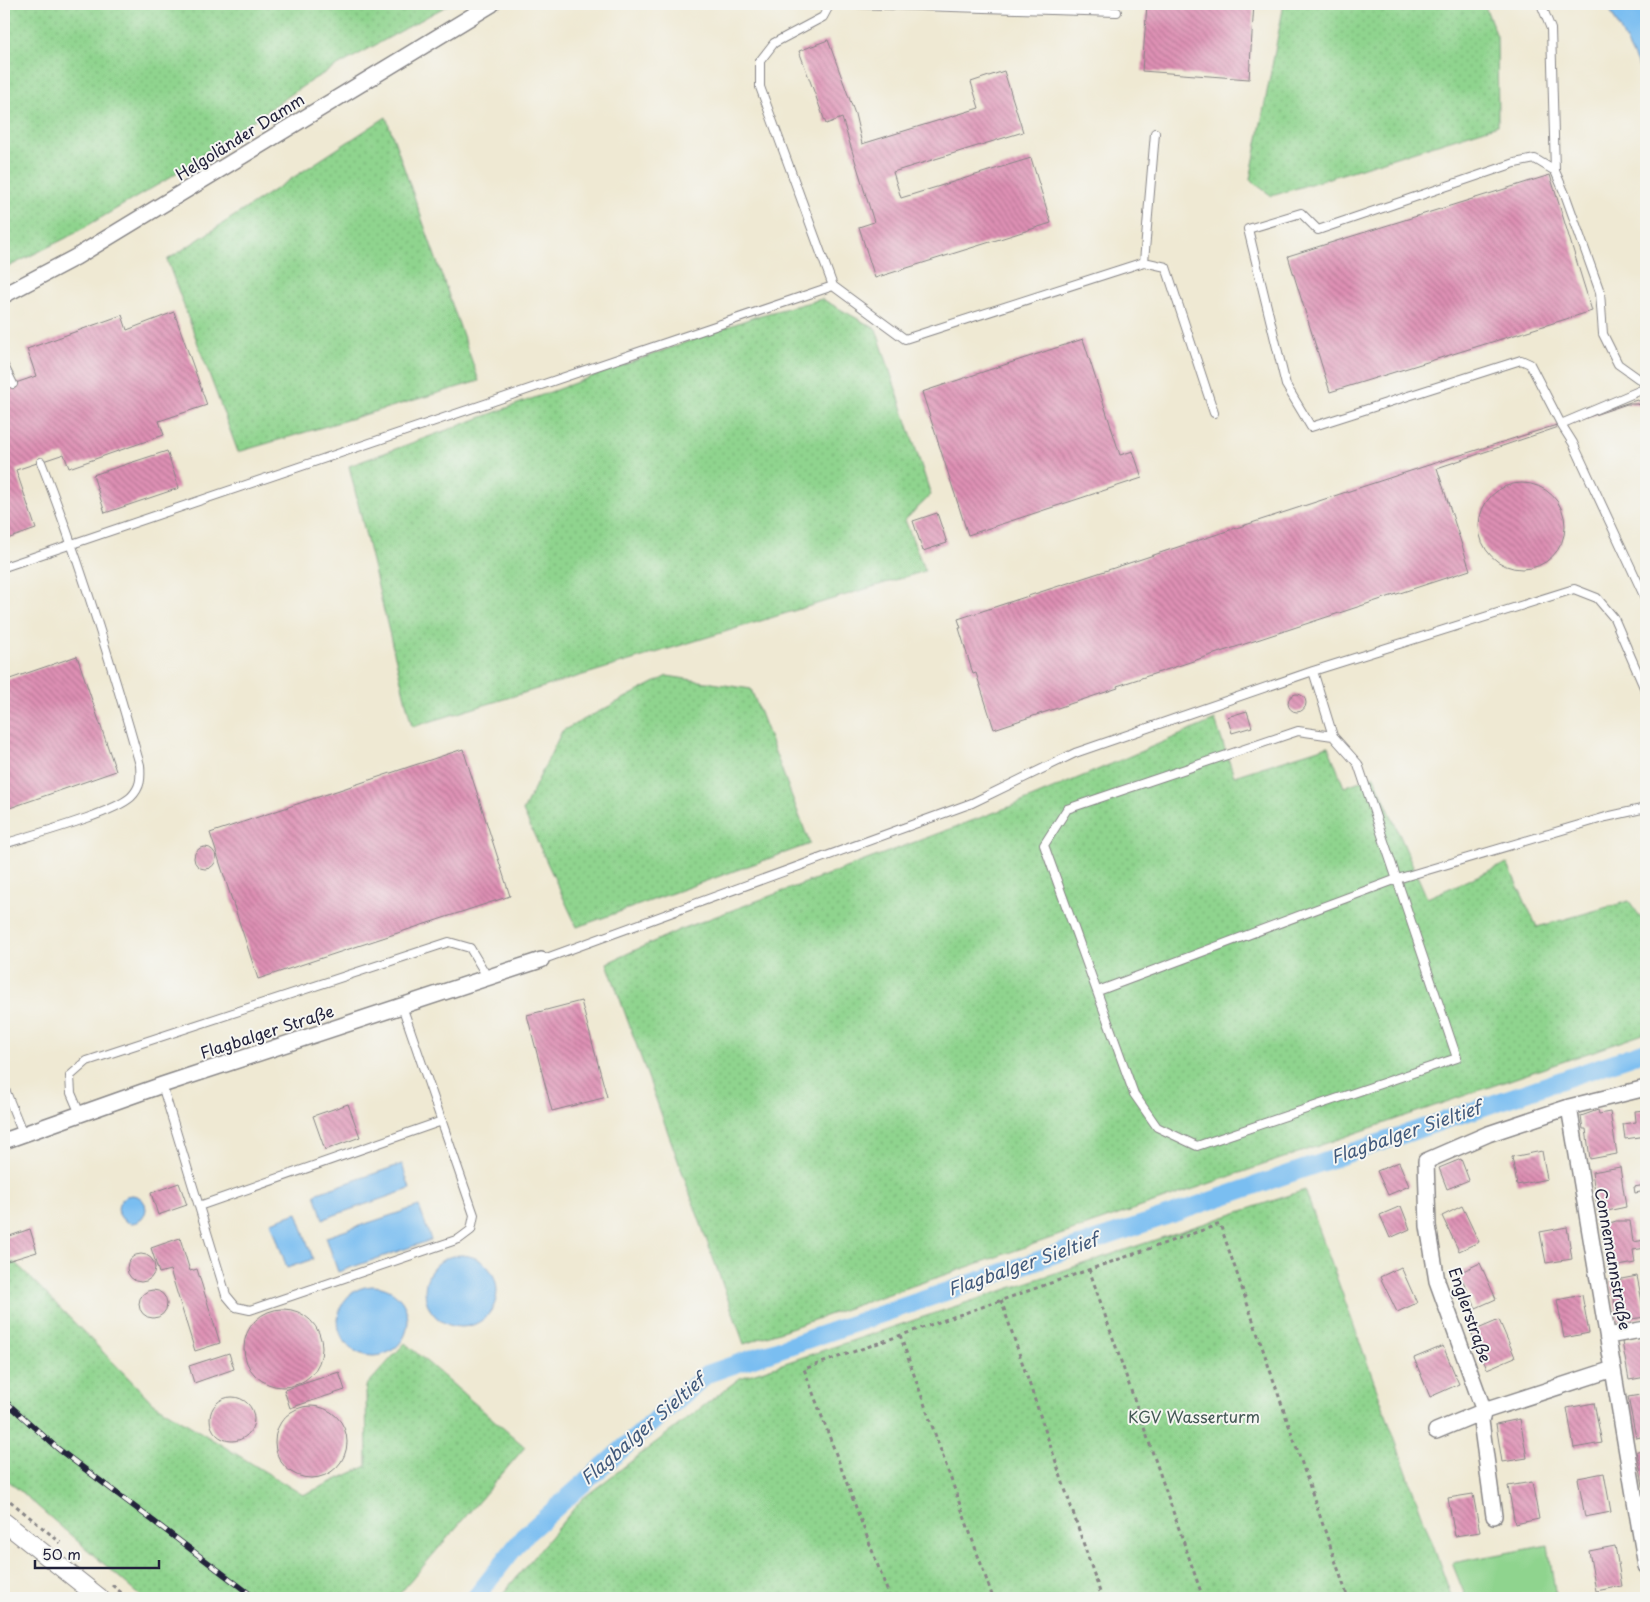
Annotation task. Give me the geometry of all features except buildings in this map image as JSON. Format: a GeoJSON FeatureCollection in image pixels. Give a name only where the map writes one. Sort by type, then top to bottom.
{"type":"FeatureCollection","features":[{"type":"Feature","properties":{"kind":"street","name":"Helgoländer Damm"},"geometry":{"type":"LineString","coordinates":[[4,295],[76,257],[492,4]]}},
{"type":"Feature","properties":{"kind":"street","name":"Flagbalger Straße"},"geometry":{"type":"LineString","coordinates":[[4,1141],[162,1085],[541,960]]}},
{"type":"Feature","properties":{"kind":"street","name":"Englerstraße"},"geometry":{"type":"LineString","coordinates":[[1494,1516],[1481,1421],[1484,1411],[1437,1281],[1428,1226],[1426,1161],[1488,1134],[1569,1107],[1646,1088]]}},
{"type":"Feature","properties":{"kind":"street","name":"Connemannstraße"},"geometry":{"type":"LineString","coordinates":[[1569,1107],[1646,1561]]}},
{"type":"Feature","properties":{"kind":"street"},"geometry":{"type":"LineString","coordinates":[[1608,1336],[1646,1329]]}},
{"type":"Feature","properties":{"kind":"street"},"geometry":{"type":"LineString","coordinates":[[1436,1431],[1484,1411],[1613,1369]]}},
{"type":"Feature","properties":{"kind":"street"},"geometry":{"type":"LineString","coordinates":[[4,1522],[100,1598]]}},
{"type":"Feature","properties":{"kind":"lane"},"geometry":{"type":"LineString","coordinates":[[830,4],[823,17],[774,43],[760,61],[760,87],[833,286],[905,339],[1144,262],[1166,267],[1214,413]]}},
{"type":"Feature","properties":{"kind":"lane"},"geometry":{"type":"LineString","coordinates":[[856,4],[1117,12]]}},
{"type":"Feature","properties":{"kind":"lane"},"geometry":{"type":"LineString","coordinates":[[1541,4],[1552,28],[1555,171],[1600,292],[1603,334],[1618,364],[1646,386],[1561,424]]}},
{"type":"Feature","properties":{"kind":"lane"},"geometry":{"type":"LineString","coordinates":[[1144,262],[1155,133]]}},
{"type":"Feature","properties":{"kind":"lane"},"geometry":{"type":"LineString","coordinates":[[1555,171],[1534,159],[1515,163],[1318,230],[1301,213],[1248,229],[1286,385],[1310,427],[1521,360],[1530,364],[1573,443],[1646,600]]}},
{"type":"Feature","properties":{"kind":"lane"},"geometry":{"type":"LineString","coordinates":[[4,566],[833,286]]}},
{"type":"Feature","properties":{"kind":"lane"},"geometry":{"type":"LineString","coordinates":[[4,366],[13,384]]}},
{"type":"Feature","properties":{"kind":"lane"},"geometry":{"type":"LineString","coordinates":[[4,844],[113,808],[131,797],[141,782],[140,765],[106,646],[72,542],[41,462]]}},
{"type":"Feature","properties":{"kind":"lane"},"geometry":{"type":"LineString","coordinates":[[541,960],[972,803],[1075,753],[1313,671],[1574,589],[1597,598],[1614,618],[1646,692]]}},
{"type":"Feature","properties":{"kind":"lane"},"geometry":{"type":"LineString","coordinates":[[1313,671],[1333,736],[1358,764],[1457,1058],[1197,1146],[1157,1127],[1134,1094],[1044,845],[1067,809],[1298,731],[1333,736]]}},
{"type":"Feature","properties":{"kind":"lane"},"geometry":{"type":"LineString","coordinates":[[1098,991],[1397,879],[1606,817],[1646,808]]}},
{"type":"Feature","properties":{"kind":"lane"},"geometry":{"type":"LineString","coordinates":[[80,1114],[71,1093],[70,1076],[87,1061],[449,942],[470,948],[488,978]]}},
{"type":"Feature","properties":{"kind":"lane"},"geometry":{"type":"LineString","coordinates":[[162,1085],[226,1296],[236,1307],[250,1310],[459,1239],[471,1230],[474,1215],[402,1006]]}},
{"type":"Feature","properties":{"kind":"lane"},"geometry":{"type":"LineString","coordinates":[[4,1087],[23,1134]]}},
{"type":"Feature","properties":{"kind":"lane"},"geometry":{"type":"LineString","coordinates":[[199,1206],[442,1120]]}},
{"type":"Feature","properties":{"kind":"path"},"geometry":{"type":"LineString","coordinates":[[890,1598],[804,1369],[1220,1224],[1348,1598]]}},
{"type":"Feature","properties":{"kind":"path"},"geometry":{"type":"LineString","coordinates":[[1089,1269],[1203,1598]]}},
{"type":"Feature","properties":{"kind":"path"},"geometry":{"type":"LineString","coordinates":[[1001,1300],[1102,1598]]}},
{"type":"Feature","properties":{"kind":"path"},"geometry":{"type":"LineString","coordinates":[[900,1335],[993,1598]]}},
{"type":"Feature","properties":{"kind":"green space"},"geometry":{"type":"Polygon","coordinates":[[[4,4],[450,4],[312,80],[166,180],[66,238],[4,269],[4,4]]]}},
{"type":"Feature","properties":{"kind":"green space"},"geometry":{"type":"Polygon","coordinates":[[[1284,4],[1484,4],[1497,36],[1498,125],[1272,196],[1250,180],[1284,4]]]}},
{"type":"Feature","properties":{"kind":"green space"},"geometry":{"type":"Polygon","coordinates":[[[386,117],[479,381],[238,452],[167,260],[386,117]]]}},
{"type":"Feature","properties":{"kind":"green space"},"geometry":{"type":"Polygon","coordinates":[[[822,299],[876,329],[931,495],[905,520],[925,571],[412,727],[349,466],[757,316],[822,299]]]}},
{"type":"Feature","properties":{"kind":"green space"},"geometry":{"type":"Polygon","coordinates":[[[667,676],[751,689],[810,844],[577,927],[523,811],[562,731],[667,676]]]}},
{"type":"Feature","properties":{"kind":"green space"},"geometry":{"type":"Polygon","coordinates":[[[1215,720],[1234,776],[1328,746],[1344,787],[1374,776],[1427,898],[1507,863],[1537,927],[1629,901],[1646,925],[1646,1033],[744,1344],[607,963],[679,930],[1017,804],[1215,720]]]}},
{"type":"Feature","properties":{"kind":"green space","name":"KGV Wasserturm"},"geometry":{"type":"Polygon","coordinates":[[[1305,1190],[1452,1598],[499,1598],[582,1499],[740,1378],[1305,1190]]]}},
{"type":"Feature","properties":{"kind":"green space"},"geometry":{"type":"Polygon","coordinates":[[[4,1258],[18,1265],[153,1403],[303,1495],[367,1466],[366,1386],[405,1343],[525,1447],[396,1598],[143,1598],[4,1477],[4,1258]]]}},
{"type":"Feature","properties":{"kind":"green space"},"geometry":{"type":"Polygon","coordinates":[[[1548,1545],[1556,1598],[1466,1598],[1452,1563],[1548,1545]]]}},
{"type":"Feature","properties":{"kind":"water"},"geometry":{"type":"Polygon","coordinates":[[[1607,4],[1646,4],[1646,81],[1607,4]]]}},
{"type":"Feature","properties":{"kind":"water"},"geometry":{"type":"Polygon","coordinates":[[[402,1164],[410,1189],[323,1219],[315,1194],[402,1164]]]}},
{"type":"Feature","properties":{"kind":"water"},"geometry":{"type":"Polygon","coordinates":[[[132,1195],[142,1199],[146,1209],[142,1219],[132,1223],[122,1219],[118,1209],[122,1199],[132,1195]]]}},
{"type":"Feature","properties":{"kind":"water"},"geometry":{"type":"Polygon","coordinates":[[[419,1206],[431,1240],[338,1272],[326,1237],[419,1206]]]}},
{"type":"Feature","properties":{"kind":"water"},"geometry":{"type":"Polygon","coordinates":[[[297,1213],[313,1259],[287,1268],[271,1222],[297,1213]]]}},
{"type":"Feature","properties":{"kind":"water"},"geometry":{"type":"Polygon","coordinates":[[[461,1255],[481,1261],[491,1271],[497,1291],[491,1311],[481,1321],[461,1327],[441,1321],[431,1311],[425,1291],[431,1271],[441,1261],[461,1255]]]}},
{"type":"Feature","properties":{"kind":"water"},"geometry":{"type":"Polygon","coordinates":[[[373,1286],[386,1289],[398,1296],[405,1308],[408,1321],[405,1334],[398,1346],[386,1353],[373,1356],[360,1353],[348,1346],[341,1334],[338,1321],[341,1308],[348,1296],[360,1289],[373,1286]]]}},
{"type":"Feature","properties":{"kind":"waterway","name":"Flagbalger Sieltief"},"geometry":{"type":"LineString","coordinates":[[475,1598],[523,1537],[707,1374],[1646,1051]]}},
{"type":"Feature","properties":{"kind":"railway"},"geometry":{"type":"LineString","coordinates":[[4,1400],[57,1448],[255,1598]]}}]}
